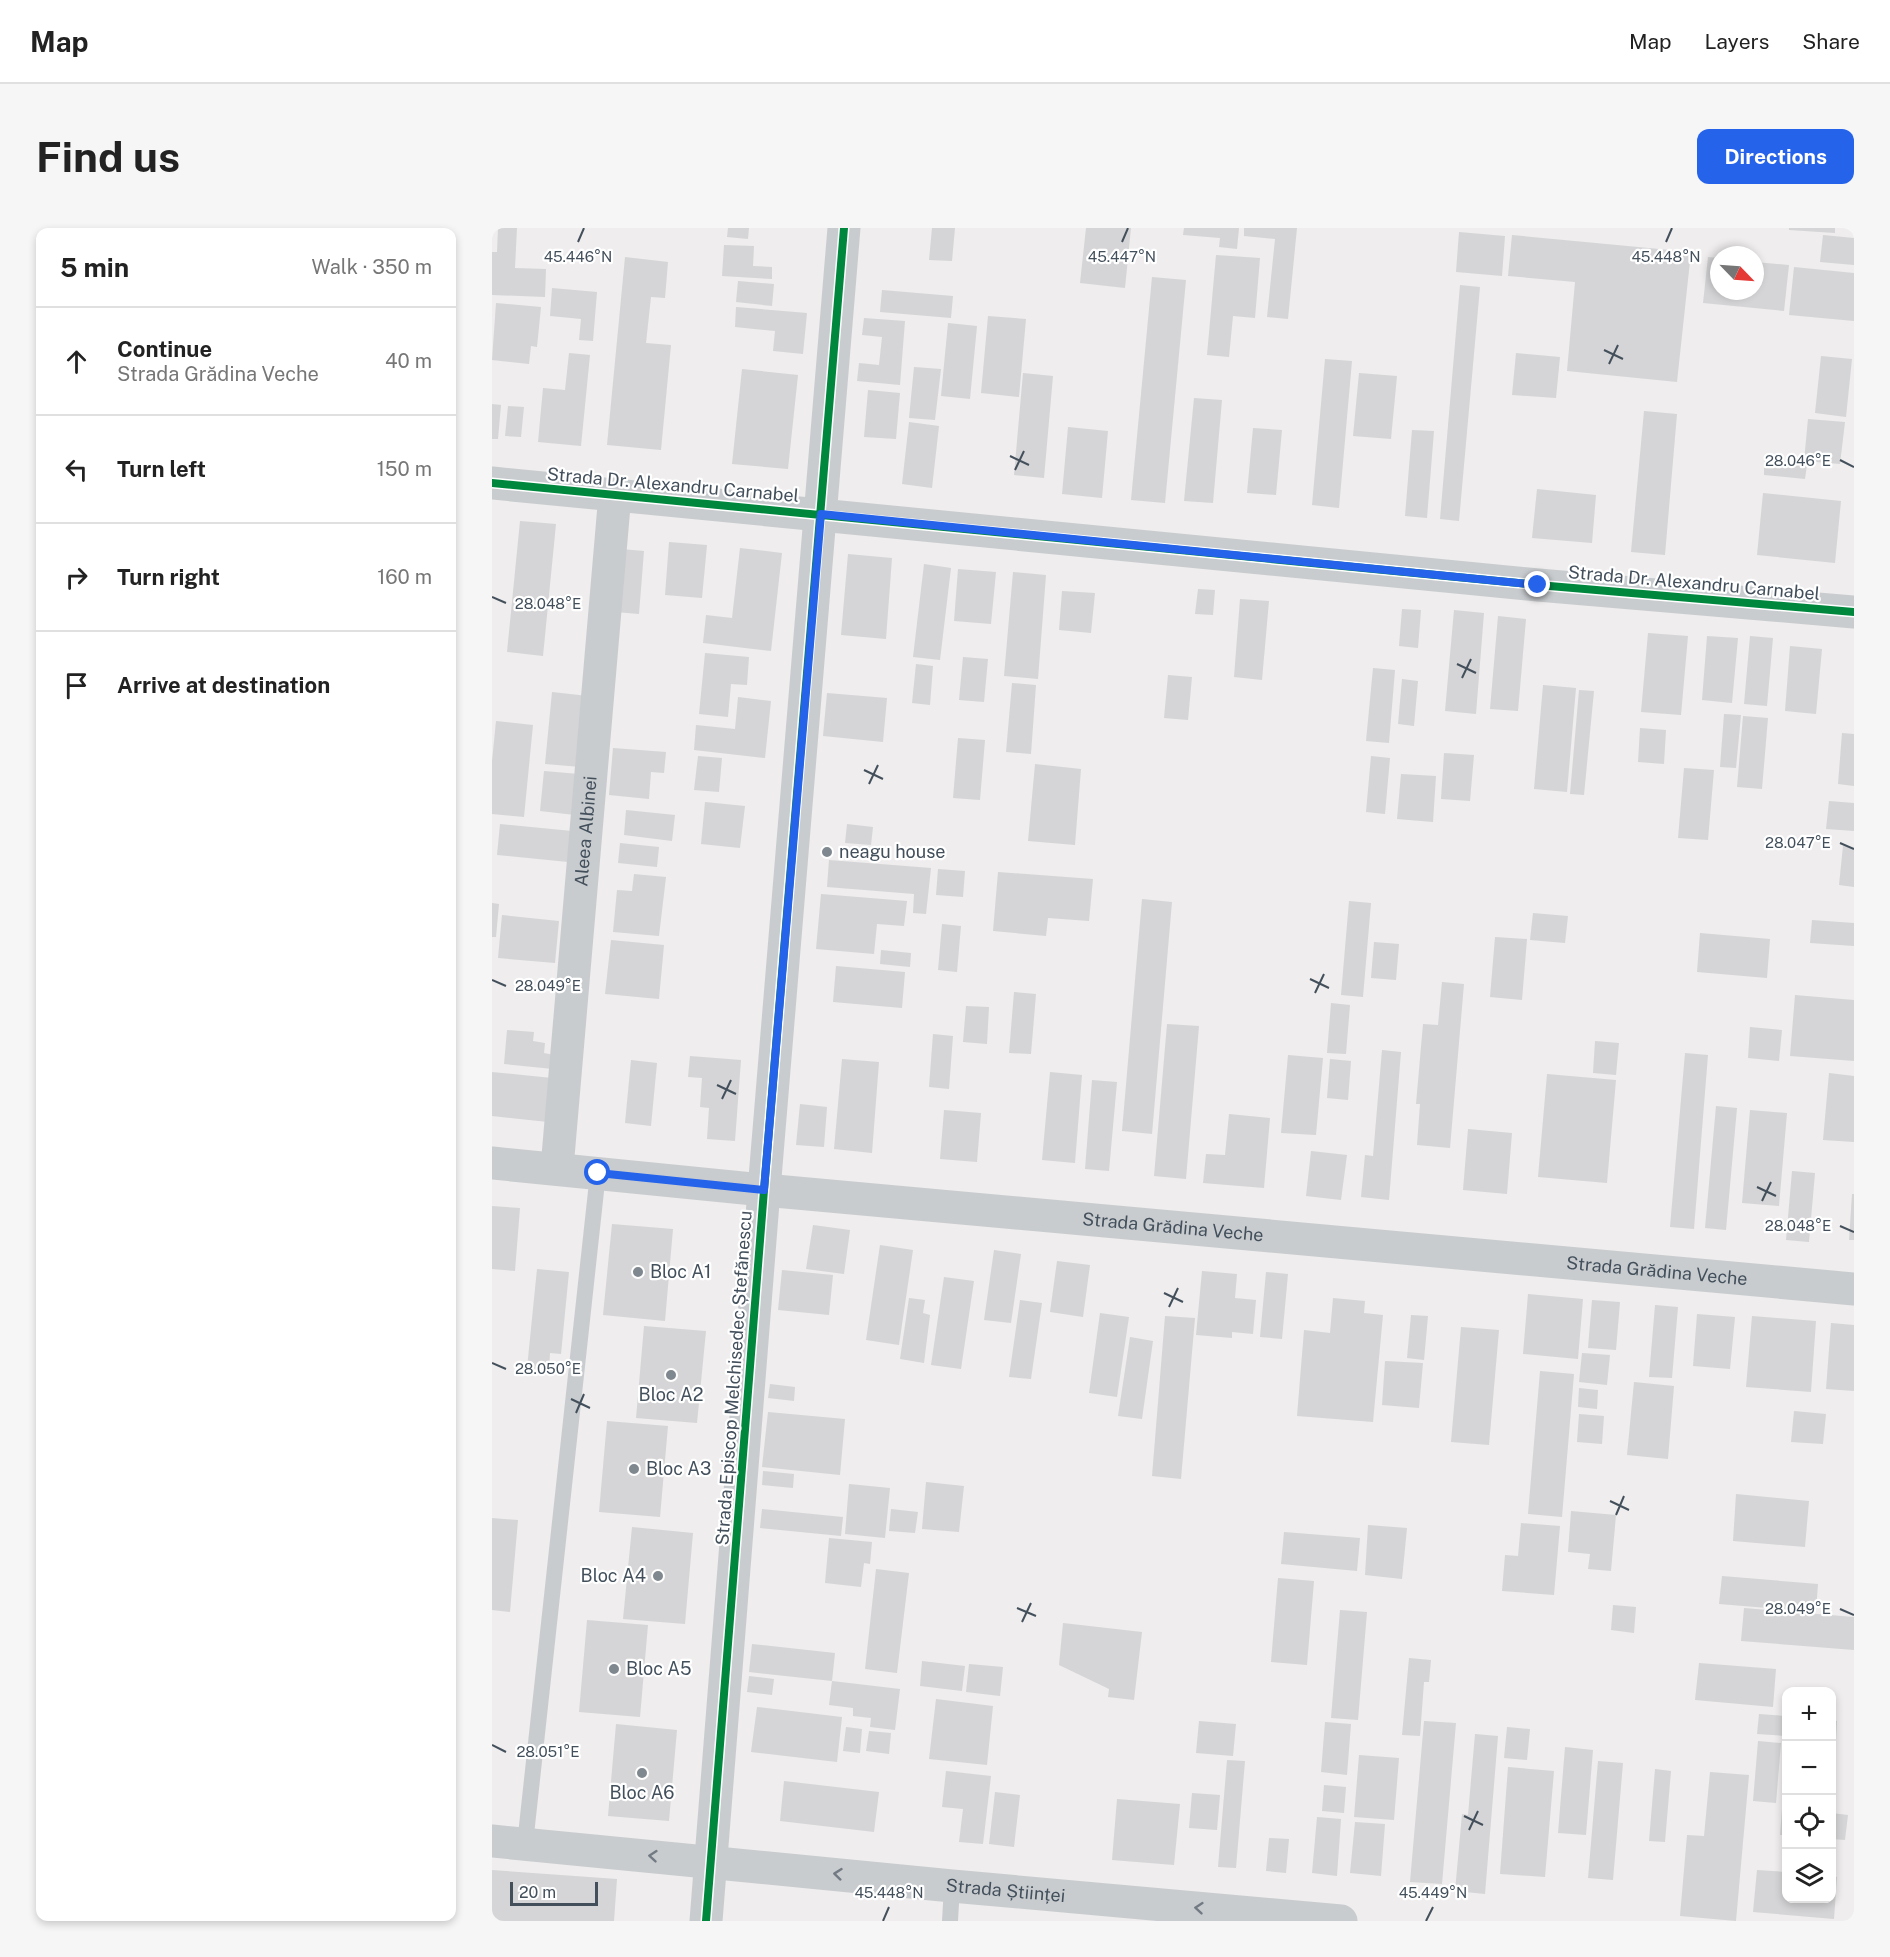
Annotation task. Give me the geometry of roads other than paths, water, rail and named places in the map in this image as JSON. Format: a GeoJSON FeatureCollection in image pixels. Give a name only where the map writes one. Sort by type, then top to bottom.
{"type":"FeatureCollection","features":[{"type":"Feature","properties":{"kind":"street","name":"Strada Episcop Melchisedec Ștefănescu"},"geometry":{"type":"LineString","coordinates":[[706,1921],[844,228]]}},
{"type":"Feature","properties":{"kind":"street","name":"Strada Dr. Alexandru Carnabel"},"geometry":{"type":"LineString","coordinates":[[492,483],[1538,585],[1854,612]]}},
{"type":"Feature","properties":{"kind":"street","name":"Aleea Albinei"},"geometry":{"type":"LineString","coordinates":[[557,1168],[615,494]]}},
{"type":"Feature","properties":{"kind":"street","name":"Strada Grădina Veche"},"geometry":{"type":"LineString","coordinates":[[492,1163],[764,1190],[1854,1289]]}},
{"type":"Feature","properties":{"kind":"street","name":"Strada Științei"},"geometry":{"type":"LineString","coordinates":[[492,1841],[1341,1921]]}},
{"type":"Feature","properties":{"kind":"lane"},"geometry":{"type":"LineString","coordinates":[[525,1844],[598,1173]]}},
{"type":"Feature","properties":{"kind":"lane"},"geometry":{"type":"LineString","coordinates":[[950,1921],[952,1886]]}},
{"type":"Feature","properties":{"kind":"place","name":"neagu house"},"geometry":{"type":"Point","coordinates":[827,852]}},
{"type":"Feature","properties":{"kind":"place","name":"Bloc A1"},"geometry":{"type":"Point","coordinates":[638,1272]}},
{"type":"Feature","properties":{"kind":"place","name":"Bloc A2"},"geometry":{"type":"Point","coordinates":[671,1375]}},
{"type":"Feature","properties":{"kind":"place","name":"Bloc A3"},"geometry":{"type":"Point","coordinates":[634,1469]}},
{"type":"Feature","properties":{"kind":"place","name":"Bloc A4"},"geometry":{"type":"Point","coordinates":[658,1576]}},
{"type":"Feature","properties":{"kind":"place","name":"Bloc A5"},"geometry":{"type":"Point","coordinates":[614,1669]}},
{"type":"Feature","properties":{"kind":"place","name":"Bloc A6"},"geometry":{"type":"Point","coordinates":[642,1773]}}]}
